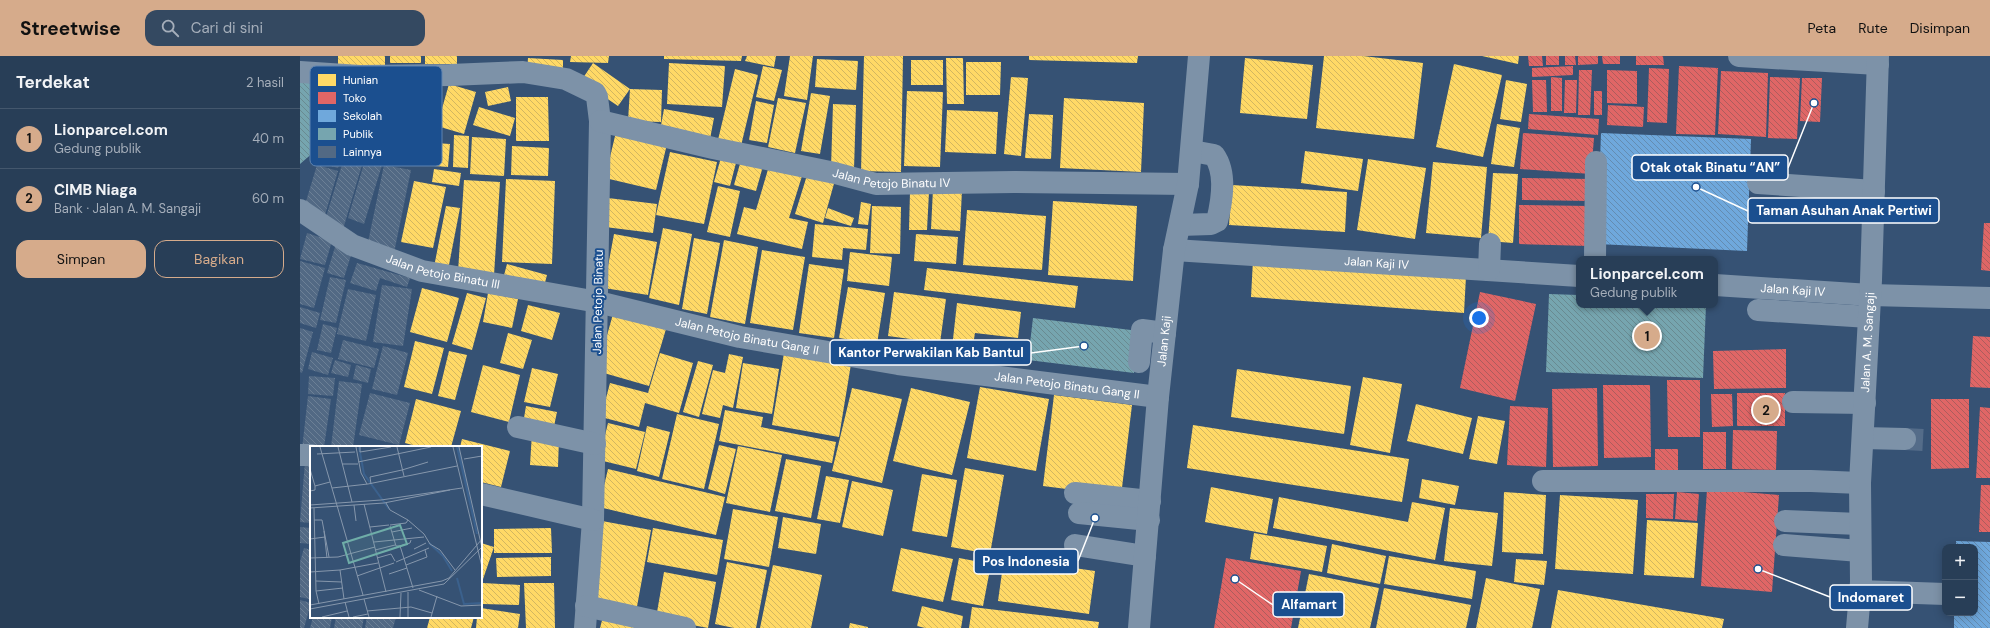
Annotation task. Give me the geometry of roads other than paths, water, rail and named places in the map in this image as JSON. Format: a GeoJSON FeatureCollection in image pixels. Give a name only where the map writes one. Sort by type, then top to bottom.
{"type":"FeatureCollection","features":[{"type":"Feature","properties":{"kind":"street","name":"Jalan Kaji"},"geometry":{"type":"LineString","coordinates":[[1139,628],[1158,397],[1174,250],[1188,184],[1192,151],[1199,56]]}},
{"type":"Feature","properties":{"kind":"street"},"geometry":{"type":"LineString","coordinates":[[1739,56],[1878,60]]}},
{"type":"Feature","properties":{"kind":"street","name":"Jalan A. M. Sangaji"},"geometry":{"type":"LineString","coordinates":[[1857,628],[1860,551],[1860,484],[1870,295],[1878,60]]}},
{"type":"Feature","properties":{"kind":"street"},"geometry":{"type":"LineString","coordinates":[[442,70],[499,65]]}},
{"type":"Feature","properties":{"kind":"street","name":"Jalan Petojo Binatu"},"geometry":{"type":"LineString","coordinates":[[499,65],[523,72],[566,79],[595,93],[598,97],[600,121],[595,444],[593,520],[585,628]]}},
{"type":"Feature","properties":{"kind":"street"},"geometry":{"type":"LineString","coordinates":[[300,72],[310,73]]}},
{"type":"Feature","properties":{"kind":"street","name":"Jalan Petojo Binatu IV"},"geometry":{"type":"LineString","coordinates":[[600,121],[713,148],[835,173],[876,184],[1014,182],[1188,184]]}},
{"type":"Feature","properties":{"kind":"street"},"geometry":{"type":"LineString","coordinates":[[1180,225],[1211,224],[1217,221],[1221,205],[1222,179],[1218,160],[1214,155],[1192,151]]}},
{"type":"Feature","properties":{"kind":"street"},"geometry":{"type":"LineString","coordinates":[[1595,256],[1596,162]]}},
{"type":"Feature","properties":{"kind":"street"},"geometry":{"type":"LineString","coordinates":[[1758,183],[1874,191]]}},
{"type":"Feature","properties":{"kind":"street","name":"Jalan Petojo Binatu III"},"geometry":{"type":"LineString","coordinates":[[300,210],[352,245],[422,271],[598,302]]}},
{"type":"Feature","properties":{"kind":"street"},"geometry":{"type":"LineString","coordinates":[[1488,270],[1490,244]]}},
{"type":"Feature","properties":{"kind":"street","name":"Jalan Kaji IV"},"geometry":{"type":"LineString","coordinates":[[1174,250],[1576,276]]}},
{"type":"Feature","properties":{"kind":"street","name":"Jalan Kaji IV"},"geometry":{"type":"LineString","coordinates":[[1718,284],[1870,295],[1990,298]]}},
{"type":"Feature","properties":{"kind":"street","name":"Jalan Petojo Binatu Gang II"},"geometry":{"type":"LineString","coordinates":[[598,302],[740,337],[891,362],[1158,397]]}},
{"type":"Feature","properties":{"kind":"street"},"geometry":{"type":"LineString","coordinates":[[1758,310],[1869,317]]}},
{"type":"Feature","properties":{"kind":"street"},"geometry":{"type":"LineString","coordinates":[[1139,362],[1142,330],[1165,333]]}},
{"type":"Feature","properties":{"kind":"street"},"geometry":{"type":"LineString","coordinates":[[1793,402],[1865,403]]}},
{"type":"Feature","properties":{"kind":"street"},"geometry":{"type":"LineString","coordinates":[[518,427],[595,444]]}},
{"type":"Feature","properties":{"kind":"street"},"geometry":{"type":"LineString","coordinates":[[1863,438],[1905,439]]}},
{"type":"Feature","properties":{"kind":"street"},"geometry":{"type":"LineString","coordinates":[[1543,481],[1811,481],[1860,484]]}},
{"type":"Feature","properties":{"kind":"street"},"geometry":{"type":"LineString","coordinates":[[482,494],[593,520]]}},
{"type":"Feature","properties":{"kind":"street"},"geometry":{"type":"LineString","coordinates":[[1077,503],[1149,511]]}},
{"type":"Feature","properties":{"kind":"street"},"geometry":{"type":"LineString","coordinates":[[1784,521],[1859,524]]}},
{"type":"Feature","properties":{"kind":"street"},"geometry":{"type":"LineString","coordinates":[[1075,545],[1145,556]]}},
{"type":"Feature","properties":{"kind":"street"},"geometry":{"type":"LineString","coordinates":[[1784,545],[1860,551]]}},
{"type":"Feature","properties":{"kind":"street"},"geometry":{"type":"LineString","coordinates":[[1859,591],[1942,594]]}},
{"type":"Feature","properties":{"kind":"street"},"geometry":{"type":"LineString","coordinates":[[586,606],[685,628]]}},
{"type":"Feature","properties":{"kind":"tunnel"},"geometry":{"type":"LineString","coordinates":[[1905,439],[1923,440]]}},
{"type":"Feature","properties":{"kind":"place","name":"Otak otak Binatu “AN”"},"geometry":{"type":"Point","coordinates":[1814,103]}},
{"type":"Feature","properties":{"kind":"place","name":"Taman Asuhan Anak Pertiwi"},"geometry":{"type":"Point","coordinates":[1696,187]}},
{"type":"Feature","properties":{"kind":"place","name":"Lionparcel.com"},"geometry":{"type":"Point","coordinates":[1647,336]}},
{"type":"Feature","properties":{"kind":"place","name":"Kantor Perwakilan Kab Bantul"},"geometry":{"type":"Point","coordinates":[1084,346]}},
{"type":"Feature","properties":{"kind":"place","name":"CIMB Niaga"},"geometry":{"type":"Point","coordinates":[1766,410]}},
{"type":"Feature","properties":{"kind":"place","name":"Pos Indonesia"},"geometry":{"type":"Point","coordinates":[1095,518]}},
{"type":"Feature","properties":{"kind":"place","name":"Indomaret"},"geometry":{"type":"Point","coordinates":[1758,569]}},
{"type":"Feature","properties":{"kind":"place","name":"Alfamart"},"geometry":{"type":"Point","coordinates":[1235,579]}}]}
